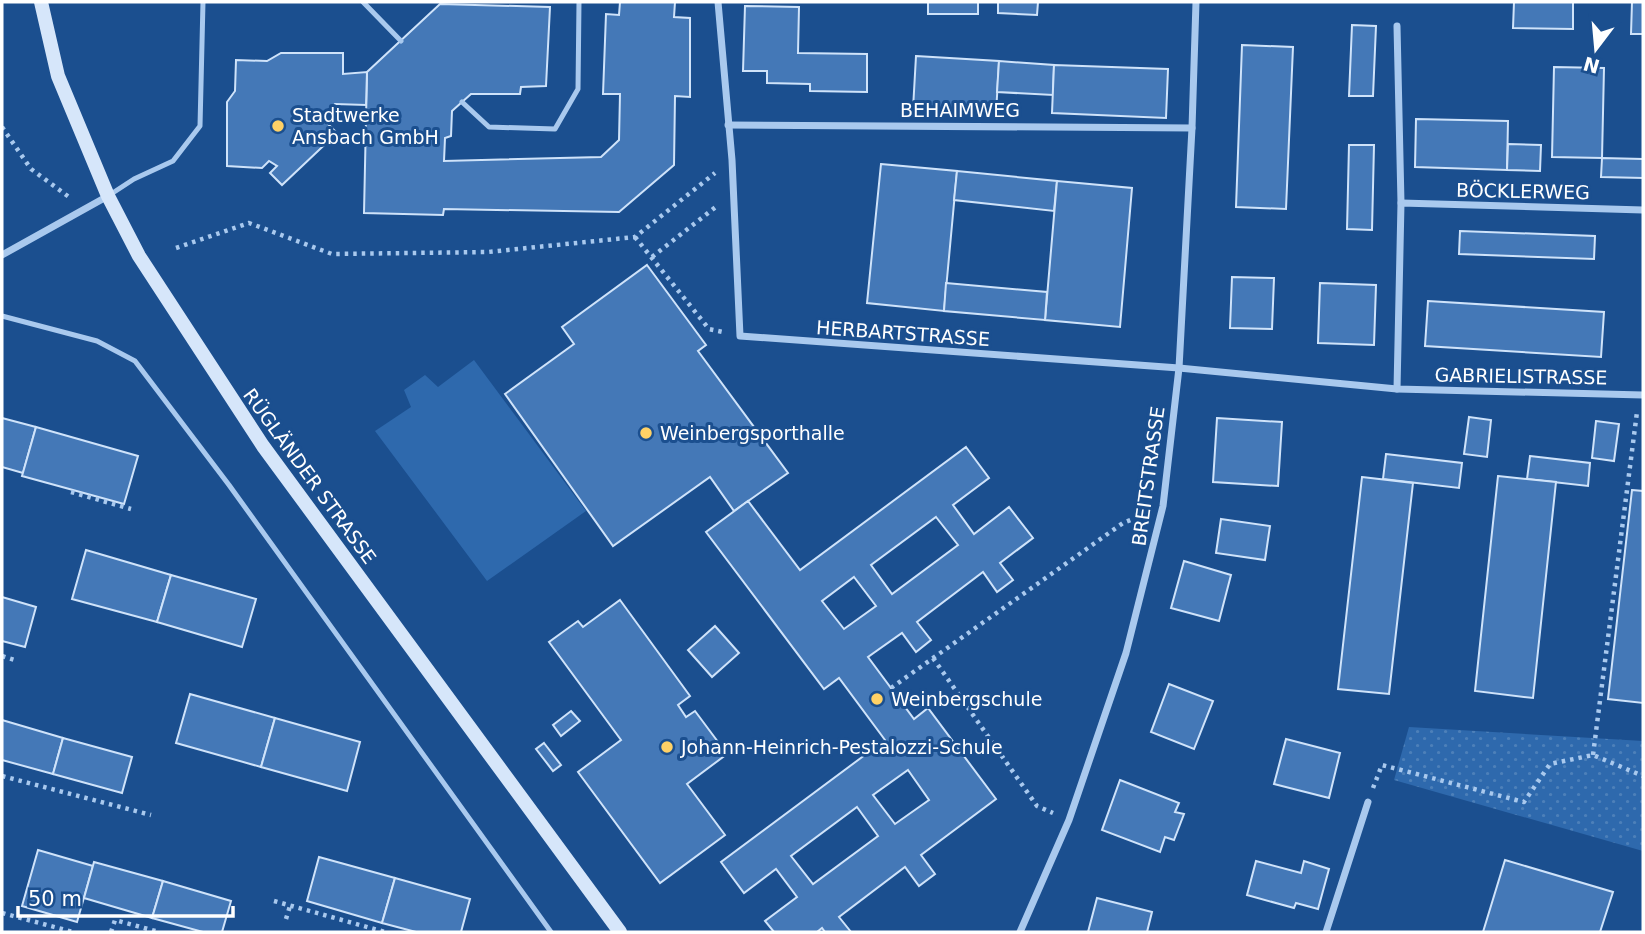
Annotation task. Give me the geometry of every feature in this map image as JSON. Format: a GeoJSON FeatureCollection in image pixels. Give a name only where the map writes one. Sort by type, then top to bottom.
{"type":"FeatureCollection","features":[{"type":"Feature","properties":{"kind":"main road","name":"RÜGLÄNDER STRASSE"},"geometry":{"type":"LineString","coordinates":[[41,2],[58,76],[108,196],[139,256],[263,446],[620,932]]}},
{"type":"Feature","properties":{"kind":"street"},"geometry":{"type":"LineString","coordinates":[[718,2],[732,160],[740,336]]}},
{"type":"Feature","properties":{"kind":"street","name":"BREITSTRASSE"},"geometry":{"type":"LineString","coordinates":[[1020,932],[1069,820],[1126,653],[1163,506],[1179,368],[1196,2]]}},
{"type":"Feature","properties":{"kind":"street"},"geometry":{"type":"LineString","coordinates":[[1396,26],[1401,203],[1397,389]]}},
{"type":"Feature","properties":{"kind":"street","name":"BEHAIMWEG"},"geometry":{"type":"LineString","coordinates":[[728,125],[1192,128]]}},
{"type":"Feature","properties":{"kind":"street"},"geometry":{"type":"LineString","coordinates":[[2,255],[108,196]]}},
{"type":"Feature","properties":{"kind":"street","name":"BÖCKLERWEG"},"geometry":{"type":"LineString","coordinates":[[1401,203],[1643,209]]}},
{"type":"Feature","properties":{"kind":"street","name":"HERBARTSTRASSE"},"geometry":{"type":"LineString","coordinates":[[740,336],[1179,368],[1397,389]]}},
{"type":"Feature","properties":{"kind":"street","name":"GABRIELISTRASSE"},"geometry":{"type":"LineString","coordinates":[[1397,389],[1641,395]]}},
{"type":"Feature","properties":{"kind":"street"},"geometry":{"type":"LineString","coordinates":[[1326,932],[1368,802]]}},
{"type":"Feature","properties":{"kind":"lane"},"geometry":{"type":"LineString","coordinates":[[108,196],[134,179],[173,161],[200,126],[203,2]]}},
{"type":"Feature","properties":{"kind":"lane"},"geometry":{"type":"LineString","coordinates":[[363,2],[401,41]]}},
{"type":"Feature","properties":{"kind":"lane"},"geometry":{"type":"LineString","coordinates":[[462,103],[488,127],[555,129],[578,89],[579,2]]}},
{"type":"Feature","properties":{"kind":"lane"},"geometry":{"type":"LineString","coordinates":[[2,316],[97,341],[135,361],[229,485],[551,932]]}},
{"type":"Feature","properties":{"kind":"path"},"geometry":{"type":"LineString","coordinates":[[2,127],[31,169],[84,208]]}},
{"type":"Feature","properties":{"kind":"path"},"geometry":{"type":"LineString","coordinates":[[176,248],[249,223],[332,254],[488,252],[635,237],[732,160]]}},
{"type":"Feature","properties":{"kind":"path"},"geometry":{"type":"LineString","coordinates":[[652,257],[733,192]]}},
{"type":"Feature","properties":{"kind":"path"},"geometry":{"type":"LineString","coordinates":[[635,237],[709,329],[740,336]]}},
{"type":"Feature","properties":{"kind":"path"},"geometry":{"type":"LineString","coordinates":[[1593,755],[1641,395]]}},
{"type":"Feature","properties":{"kind":"path"},"geometry":{"type":"LineString","coordinates":[[71,492],[131,509]]}},
{"type":"Feature","properties":{"kind":"path"},"geometry":{"type":"LineString","coordinates":[[891,688],[1123,523],[1163,506]]}},
{"type":"Feature","properties":{"kind":"path"},"geometry":{"type":"LineString","coordinates":[[2,656],[18,661]]}},
{"type":"Feature","properties":{"kind":"path"},"geometry":{"type":"LineString","coordinates":[[933,658],[1037,806],[1069,820]]}},
{"type":"Feature","properties":{"kind":"path"},"geometry":{"type":"LineString","coordinates":[[1368,802],[1382,765],[1524,802],[1550,764],[1593,755],[1643,776]]}},
{"type":"Feature","properties":{"kind":"path"},"geometry":{"type":"LineString","coordinates":[[2,776],[152,815]]}},
{"type":"Feature","properties":{"kind":"path"},"geometry":{"type":"LineString","coordinates":[[274,901],[385,932]]}},
{"type":"Feature","properties":{"kind":"path"},"geometry":{"type":"LineString","coordinates":[[286,919],[290,906]]}},
{"type":"Feature","properties":{"kind":"path"},"geometry":{"type":"LineString","coordinates":[[2,914],[73,932]]}},
{"type":"Feature","properties":{"kind":"path"},"geometry":{"type":"LineString","coordinates":[[111,932],[114,920],[159,932]]}},
{"type":"Feature","properties":{"kind":"shaded area"},"geometry":{"type":"Polygon","coordinates":[[[474,360],[586,511],[487,581],[375,431],[411,407],[404,390],[425,375],[438,387],[474,360]]]}},
{"type":"Feature","properties":{"kind":"shaded area"},"geometry":{"type":"Polygon","coordinates":[[[1409,727],[1643,741],[1643,851],[1394,780],[1409,727]]]}},
{"type":"Feature","properties":{"kind":"building"},"geometry":{"type":"Polygon","coordinates":[[[620,2],[675,2],[674,17],[690,18],[690,97],[675,96],[674,165],[619,212],[444,209],[443,215],[364,213],[367,72],[440,4],[550,7],[546,86],[521,87],[520,94],[471,94],[452,111],[451,136],[445,138],[444,161],[601,157],[619,140],[620,94],[603,94],[606,14],[619,15],[620,2]]]}},
{"type":"Feature","properties":{"kind":"building"},"geometry":{"type":"Polygon","coordinates":[[[928,2],[978,2],[978,14],[928,14],[928,2]]]}},
{"type":"Feature","properties":{"kind":"building"},"geometry":{"type":"Polygon","coordinates":[[[998,2],[1038,2],[1037,15],[998,13],[998,2]]]}},
{"type":"Feature","properties":{"kind":"building"},"geometry":{"type":"Polygon","coordinates":[[[1514,2],[1573,2],[1573,29],[1513,28],[1514,2]]]}},
{"type":"Feature","properties":{"kind":"building"},"geometry":{"type":"Polygon","coordinates":[[[1632,2],[1643,2],[1643,34],[1631,34],[1632,2]]]}},
{"type":"Feature","properties":{"kind":"building"},"geometry":{"type":"Polygon","coordinates":[[[745,6],[799,7],[798,53],[867,54],[867,92],[810,91],[810,84],[767,83],[767,71],[743,71],[745,6]]]}},
{"type":"Feature","properties":{"kind":"building"},"geometry":{"type":"Polygon","coordinates":[[[1352,25],[1376,26],[1373,96],[1349,96],[1352,25]]]}},
{"type":"Feature","properties":{"kind":"building"},"geometry":{"type":"Polygon","coordinates":[[[1242,45],[1293,47],[1286,209],[1236,207],[1242,45]]]}},
{"type":"Feature","properties":{"kind":"building","name":"Stadtwerke Ansbach GmbH"},"geometry":{"type":"Polygon","coordinates":[[[281,53],[343,53],[343,74],[367,72],[366,105],[335,104],[322,118],[337,133],[282,185],[270,173],[277,166],[269,161],[262,168],[227,166],[227,102],[235,91],[236,60],[267,61],[281,53]]]}},
{"type":"Feature","properties":{"kind":"building"},"geometry":{"type":"Polygon","coordinates":[[[916,56],[999,61],[996,114],[913,109],[916,56]]]}},
{"type":"Feature","properties":{"kind":"building"},"geometry":{"type":"Polygon","coordinates":[[[999,61],[1054,65],[1053,95],[997,92],[999,61]]]}},
{"type":"Feature","properties":{"kind":"building"},"geometry":{"type":"Polygon","coordinates":[[[1054,65],[1168,69],[1166,118],[1052,113],[1054,65]]]}},
{"type":"Feature","properties":{"kind":"building"},"geometry":{"type":"Polygon","coordinates":[[[1554,67],[1604,68],[1602,158],[1552,157],[1554,67]]]}},
{"type":"Feature","properties":{"kind":"building"},"geometry":{"type":"Polygon","coordinates":[[[1416,119],[1508,121],[1507,170],[1415,167],[1416,119]]]}},
{"type":"Feature","properties":{"kind":"building"},"geometry":{"type":"Polygon","coordinates":[[[1508,144],[1541,145],[1540,171],[1507,170],[1508,144]]]}},
{"type":"Feature","properties":{"kind":"building"},"geometry":{"type":"Polygon","coordinates":[[[1349,145],[1374,145],[1372,230],[1347,229],[1349,145]]]}},
{"type":"Feature","properties":{"kind":"building"},"geometry":{"type":"Polygon","coordinates":[[[1602,158],[1643,159],[1643,178],[1601,177],[1602,158]]]}},
{"type":"Feature","properties":{"kind":"building"},"geometry":{"type":"Polygon","coordinates":[[[881,164],[957,171],[944,311],[867,303],[881,164]]]}},
{"type":"Feature","properties":{"kind":"building"},"geometry":{"type":"Polygon","coordinates":[[[957,171],[1057,181],[1054,211],[954,200],[957,171]]]}},
{"type":"Feature","properties":{"kind":"building"},"geometry":{"type":"Polygon","coordinates":[[[1057,181],[1132,188],[1120,327],[1045,320],[1057,181]]]}},
{"type":"Feature","properties":{"kind":"building"},"geometry":{"type":"Polygon","coordinates":[[[1460,231],[1595,236],[1594,259],[1459,254],[1460,231]]]}},
{"type":"Feature","properties":{"kind":"building","name":"Weinbergsporthalle"},"geometry":{"type":"Polygon","coordinates":[[[647,265],[706,345],[698,351],[788,473],[734,511],[710,477],[613,546],[505,394],[574,344],[562,327],[647,265]]]}},
{"type":"Feature","properties":{"kind":"building"},"geometry":{"type":"Polygon","coordinates":[[[1232,277],[1274,278],[1272,329],[1230,328],[1232,277]]]}},
{"type":"Feature","properties":{"kind":"building"},"geometry":{"type":"Polygon","coordinates":[[[946,283],[1047,292],[1045,320],[944,311],[946,283]]]}},
{"type":"Feature","properties":{"kind":"building"},"geometry":{"type":"Polygon","coordinates":[[[1320,283],[1376,285],[1374,345],[1318,343],[1320,283]]]}},
{"type":"Feature","properties":{"kind":"building"},"geometry":{"type":"Polygon","coordinates":[[[1428,301],[1604,312],[1601,357],[1425,346],[1428,301]]]}},
{"type":"Feature","properties":{"kind":"building"},"geometry":{"type":"Polygon","coordinates":[[[1469,417],[1491,420],[1487,457],[1464,454],[1469,417]]]}},
{"type":"Feature","properties":{"kind":"building"},"geometry":{"type":"Polygon","coordinates":[[[2,418],[36,427],[23,473],[2,467],[2,418]]]}},
{"type":"Feature","properties":{"kind":"building"},"geometry":{"type":"Polygon","coordinates":[[[1217,418],[1282,422],[1278,486],[1213,482],[1217,418]]]}},
{"type":"Feature","properties":{"kind":"building"},"geometry":{"type":"Polygon","coordinates":[[[1596,421],[1619,424],[1614,461],[1592,458],[1596,421]]]}},
{"type":"Feature","properties":{"kind":"building"},"geometry":{"type":"Polygon","coordinates":[[[36,427],[138,456],[124,504],[22,476],[36,427]]]}},
{"type":"Feature","properties":{"kind":"building","name":"Weinbergschule"},"geometry":{"type":"Polygon","coordinates":[[[966,447],[989,478],[953,505],[974,534],[1009,507],[1033,538],[1000,563],[1013,580],[997,592],[983,572],[917,622],[931,640],[916,652],[902,633],[868,657],[914,719],[928,708],[996,799],[921,855],[935,874],[919,886],[905,867],[839,917],[851,932],[825,932],[822,928],[817,932],[774,932],[765,921],[797,897],[776,869],[744,893],[721,862],[885,740],[839,678],[824,689],[706,532],[748,501],[800,570],[966,447]],[[936,517],[871,565],[892,594],[958,545],[936,517]],[[854,577],[822,601],[844,629],[876,606],[854,577]],[[908,770],[873,795],[895,824],[929,800],[908,770]],[[857,807],[791,856],[813,884],[878,836],[857,807]]]}},
{"type":"Feature","properties":{"kind":"building"},"geometry":{"type":"Polygon","coordinates":[[[1386,454],[1462,463],[1459,488],[1383,479],[1386,454]]]}},
{"type":"Feature","properties":{"kind":"building"},"geometry":{"type":"Polygon","coordinates":[[[1530,456],[1590,463],[1588,486],[1527,479],[1530,456]]]}},
{"type":"Feature","properties":{"kind":"building"},"geometry":{"type":"Polygon","coordinates":[[[1498,476],[1556,482],[1533,698],[1475,691],[1498,476]]]}},
{"type":"Feature","properties":{"kind":"building"},"geometry":{"type":"Polygon","coordinates":[[[1362,477],[1413,483],[1389,694],[1338,689],[1362,477]]]}},
{"type":"Feature","properties":{"kind":"building"},"geometry":{"type":"Polygon","coordinates":[[[1632,490],[1643,491],[1643,703],[1608,699],[1632,490]]]}},
{"type":"Feature","properties":{"kind":"building"},"geometry":{"type":"Polygon","coordinates":[[[1221,519],[1270,526],[1265,560],[1216,553],[1221,519]]]}},
{"type":"Feature","properties":{"kind":"building"},"geometry":{"type":"Polygon","coordinates":[[[86,550],[171,575],[157,622],[72,599],[86,550]]]}},
{"type":"Feature","properties":{"kind":"building"},"geometry":{"type":"Polygon","coordinates":[[[1184,561],[1231,575],[1219,621],[1171,608],[1184,561]]]}},
{"type":"Feature","properties":{"kind":"building"},"geometry":{"type":"Polygon","coordinates":[[[171,575],[256,599],[242,647],[157,622],[171,575]]]}},
{"type":"Feature","properties":{"kind":"building"},"geometry":{"type":"Polygon","coordinates":[[[2,597],[36,607],[25,647],[2,641],[2,597]]]}},
{"type":"Feature","properties":{"kind":"building","name":"Johann-Heinrich-Pestalozzi-Schule"},"geometry":{"type":"Polygon","coordinates":[[[620,600],[690,696],[678,705],[686,717],[695,711],[727,754],[687,784],[725,835],[660,883],[578,772],[621,740],[549,642],[578,621],[583,627],[620,600]]]}},
{"type":"Feature","properties":{"kind":"building"},"geometry":{"type":"Polygon","coordinates":[[[715,626],[739,653],[712,677],[688,650],[715,626]]]}},
{"type":"Feature","properties":{"kind":"building"},"geometry":{"type":"Polygon","coordinates":[[[1169,684],[1213,701],[1194,749],[1151,732],[1169,684]]]}},
{"type":"Feature","properties":{"kind":"building"},"geometry":{"type":"Polygon","coordinates":[[[190,694],[275,718],[261,767],[176,743],[190,694]]]}},
{"type":"Feature","properties":{"kind":"building"},"geometry":{"type":"Polygon","coordinates":[[[571,711],[580,721],[561,736],[553,725],[571,711]]]}},
{"type":"Feature","properties":{"kind":"building"},"geometry":{"type":"Polygon","coordinates":[[[275,718],[360,742],[347,791],[261,767],[275,718]]]}},
{"type":"Feature","properties":{"kind":"building"},"geometry":{"type":"Polygon","coordinates":[[[2,720],[63,738],[53,774],[2,760],[2,720]]]}},
{"type":"Feature","properties":{"kind":"building"},"geometry":{"type":"Polygon","coordinates":[[[63,738],[132,757],[122,793],[53,774],[63,738]]]}},
{"type":"Feature","properties":{"kind":"building"},"geometry":{"type":"Polygon","coordinates":[[[1286,739],[1340,753],[1329,798],[1274,784],[1286,739]]]}},
{"type":"Feature","properties":{"kind":"building"},"geometry":{"type":"Polygon","coordinates":[[[544,743],[561,765],[553,771],[536,749],[544,743]]]}},
{"type":"Feature","properties":{"kind":"building"},"geometry":{"type":"Polygon","coordinates":[[[1120,780],[1179,803],[1175,812],[1184,814],[1174,840],[1165,837],[1160,852],[1102,830],[1120,780]]]}},
{"type":"Feature","properties":{"kind":"building"},"geometry":{"type":"Polygon","coordinates":[[[38,850],[93,866],[77,922],[22,906],[38,850]]]}},
{"type":"Feature","properties":{"kind":"building"},"geometry":{"type":"Polygon","coordinates":[[[319,857],[395,878],[382,923],[307,901],[319,857]]]}},
{"type":"Feature","properties":{"kind":"building"},"geometry":{"type":"Polygon","coordinates":[[[1505,860],[1613,892],[1600,932],[1483,932],[1505,860]]]}},
{"type":"Feature","properties":{"kind":"building"},"geometry":{"type":"Polygon","coordinates":[[[1256,861],[1301,873],[1304,861],[1329,869],[1318,909],[1296,903],[1294,908],[1247,895],[1256,861]]]}},
{"type":"Feature","properties":{"kind":"building"},"geometry":{"type":"Polygon","coordinates":[[[94,862],[163,881],[152,918],[84,898],[94,862]]]}},
{"type":"Feature","properties":{"kind":"building"},"geometry":{"type":"Polygon","coordinates":[[[395,878],[470,899],[461,932],[416,932],[382,923],[395,878]]]}},
{"type":"Feature","properties":{"kind":"building"},"geometry":{"type":"Polygon","coordinates":[[[163,881],[231,901],[222,932],[203,932],[152,918],[163,881]]]}},
{"type":"Feature","properties":{"kind":"building"},"geometry":{"type":"Polygon","coordinates":[[[1097,898],[1152,912],[1147,932],[1088,932],[1097,898]]]}},
{"type":"Feature","properties":{"kind":"place","name":"Stadtwerke Ansbach GmbH"},"geometry":{"type":"Point","coordinates":[278,126]}},
{"type":"Feature","properties":{"kind":"place","name":"Weinbergsporthalle"},"geometry":{"type":"Point","coordinates":[646,433]}},
{"type":"Feature","properties":{"kind":"place","name":"Weinbergschule"},"geometry":{"type":"Point","coordinates":[877,699]}},
{"type":"Feature","properties":{"kind":"place","name":"Johann-Heinrich-Pestalozzi-Schule"},"geometry":{"type":"Point","coordinates":[667,747]}}]}
